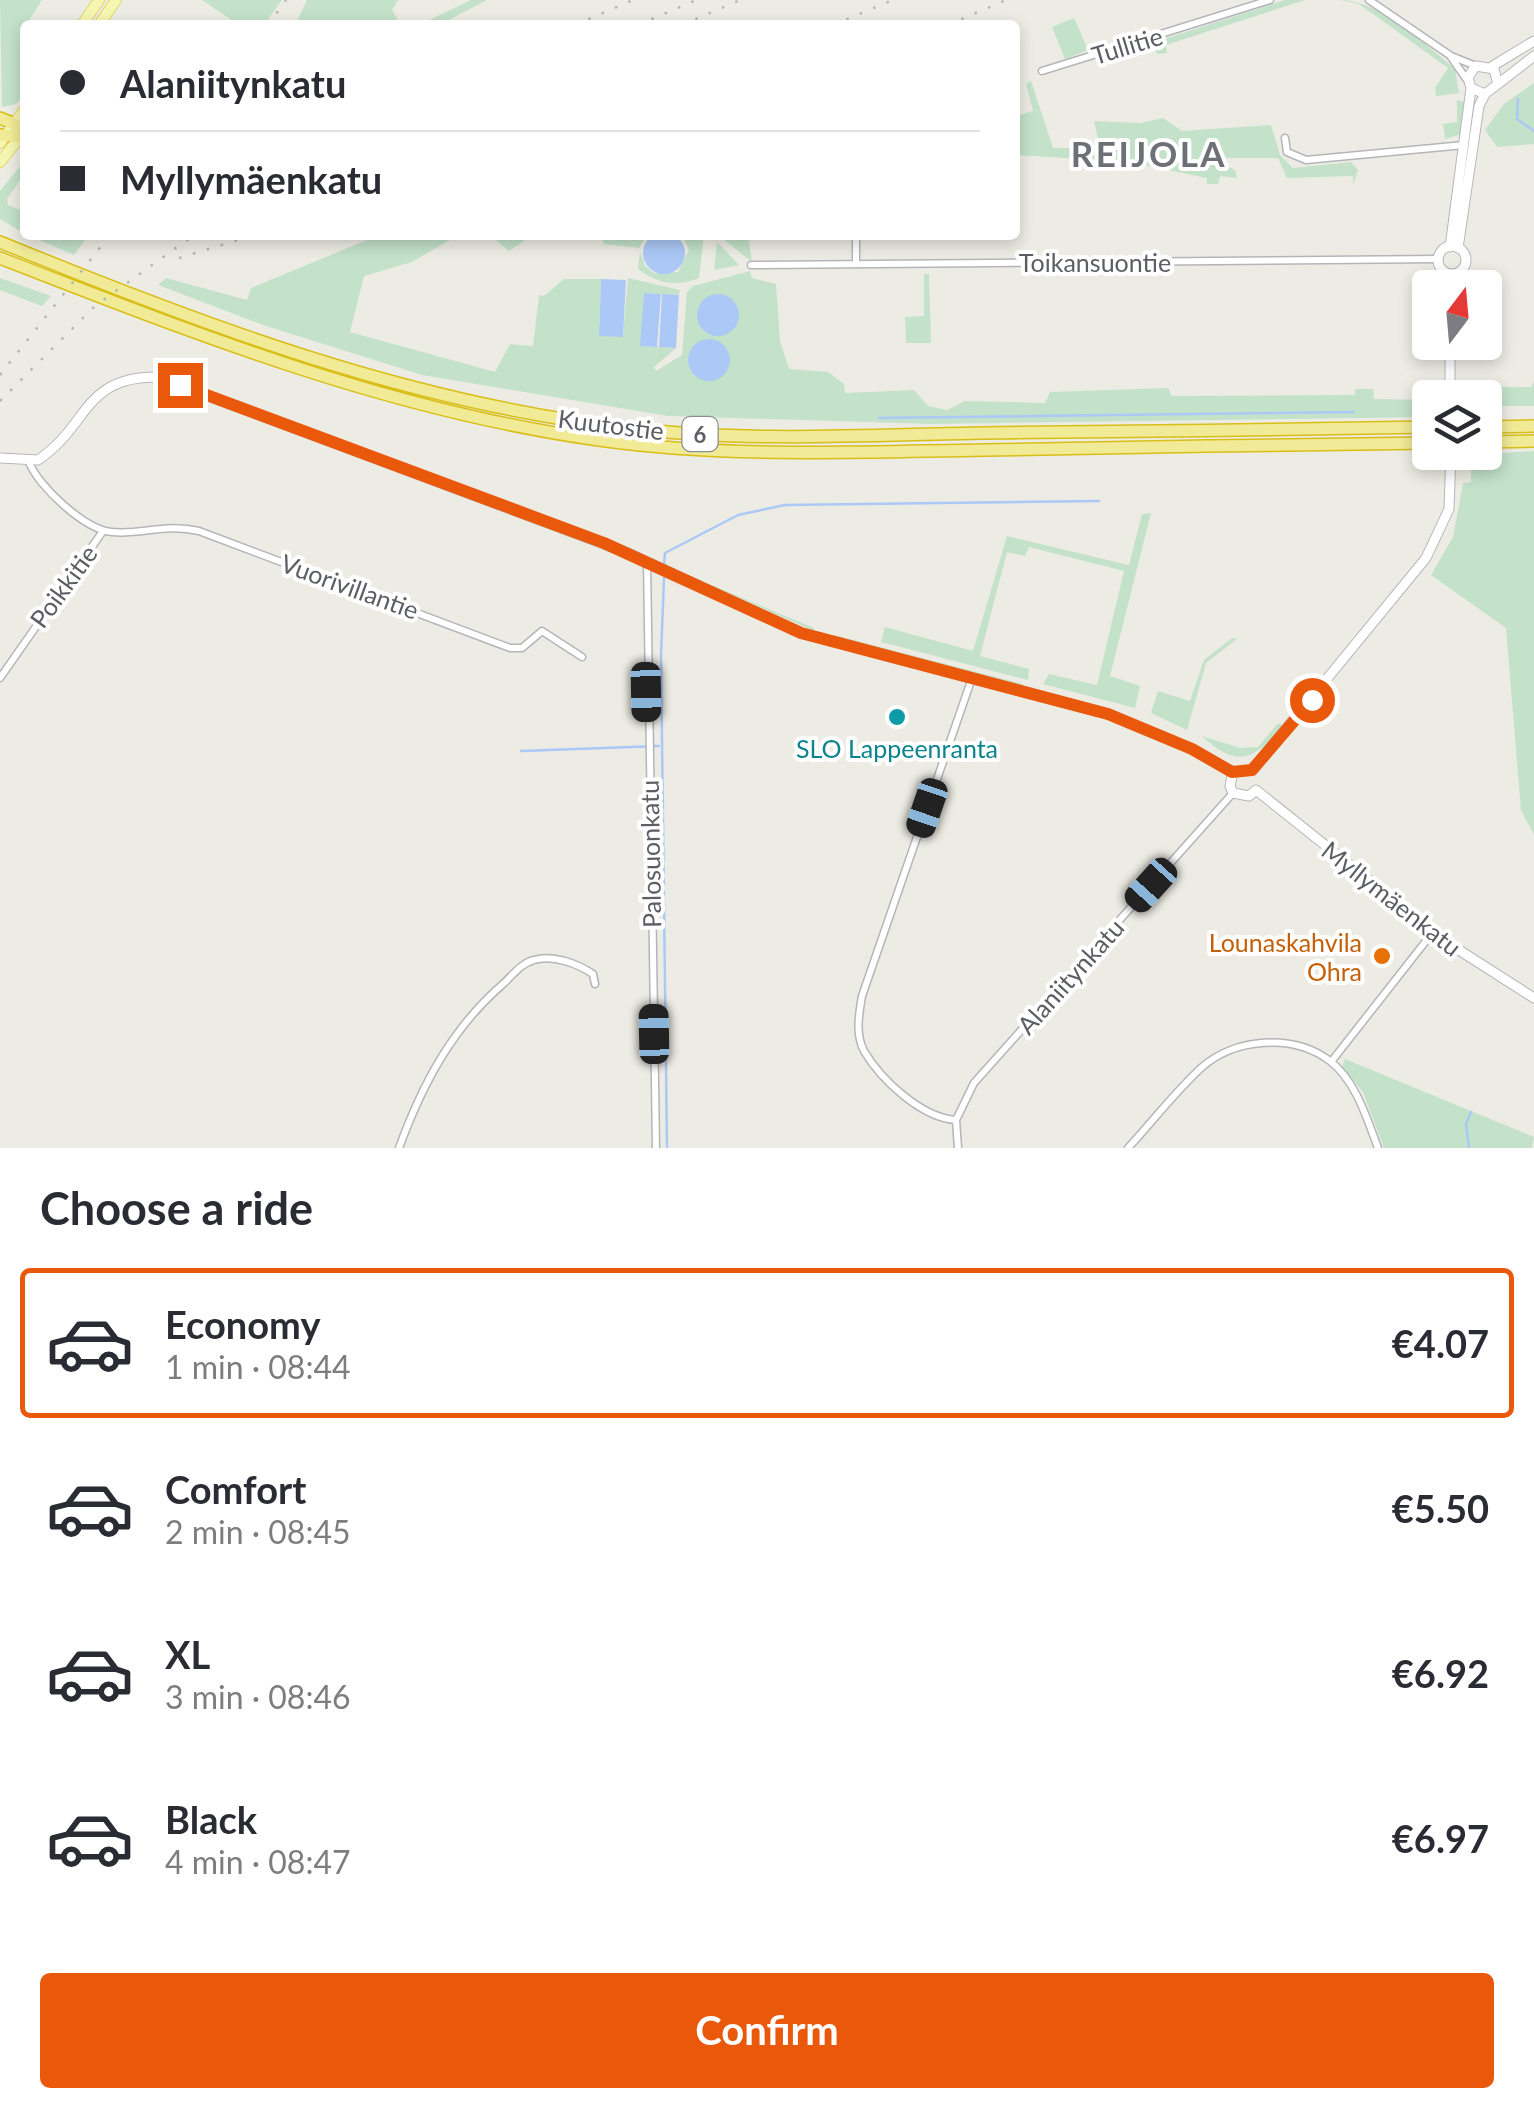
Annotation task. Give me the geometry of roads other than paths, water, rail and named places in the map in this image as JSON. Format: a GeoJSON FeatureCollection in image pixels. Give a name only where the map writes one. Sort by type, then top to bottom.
{"type":"FeatureCollection","features":[{"type":"Feature","properties":{"kind":"highway"},"geometry":{"type":"LineString","coordinates":[[0,118],[20,131]]}},
{"type":"Feature","properties":{"kind":"highway"},"geometry":{"type":"LineString","coordinates":[[2,139],[20,131]]}},
{"type":"Feature","properties":{"kind":"highway","name":"Kuutostie"},"geometry":{"type":"LineString","coordinates":[[0,238],[151,304],[363,373],[516,410],[638,429],[773,436],[1412,428]]}},
{"type":"Feature","properties":{"kind":"highway","name":"Kuutostie"},"geometry":{"type":"LineString","coordinates":[[0,258],[290,368],[438,408],[598,440],[676,448],[816,453],[1412,444]]}},
{"type":"Feature","properties":{"kind":"highway"},"geometry":{"type":"LineString","coordinates":[[1502,426],[1534,425]]}},
{"type":"Feature","properties":{"kind":"highway"},"geometry":{"type":"LineString","coordinates":[[1502,442],[1534,442]]}},
{"type":"Feature","properties":{"kind":"main road"},"geometry":{"type":"LineString","coordinates":[[1456,270],[1466,264],[1454,247],[1470,85],[1476,66],[1491,67],[1534,41]]}},
{"type":"Feature","properties":{"kind":"main road"},"geometry":{"type":"LineString","coordinates":[[1443,270],[1439,259],[1454,247],[1479,106],[1497,81],[1534,56]]}},
{"type":"Feature","properties":{"kind":"main road"},"geometry":{"type":"LineString","coordinates":[[1491,67],[1497,81]]}},
{"type":"Feature","properties":{"kind":"main road"},"geometry":{"type":"LineString","coordinates":[[1470,85],[1485,94]]}},
{"type":"Feature","properties":{"kind":"main road"},"geometry":{"type":"LineString","coordinates":[[0,162],[20,131]]}},
{"type":"Feature","properties":{"kind":"main road"},"geometry":{"type":"LineString","coordinates":[[0,458],[34,461],[63,440],[106,388],[127,377],[157,377],[646,561],[801,633],[1139,725],[1232,772],[1252,770],[1426,558],[1449,509],[1450,470]]}},
{"type":"Feature","properties":{"kind":"main road"},"geometry":{"type":"LineString","coordinates":[[1232,772],[1233,793],[1249,796],[1256,790],[1258,780],[1252,770]]}},
{"type":"Feature","properties":{"kind":"main road","name":"Myllymäenkatu"},"geometry":{"type":"LineString","coordinates":[[1256,790],[1434,932],[1534,998]]}},
{"type":"Feature","properties":{"kind":"street","name":"Tullitie"},"geometry":{"type":"LineString","coordinates":[[1042,71],[1270,0]]}},
{"type":"Feature","properties":{"kind":"street"},"geometry":{"type":"LineString","coordinates":[[1369,0],[1450,56],[1476,66]]}},
{"type":"Feature","properties":{"kind":"street"},"geometry":{"type":"LineString","coordinates":[[1450,56],[1470,85]]}},
{"type":"Feature","properties":{"kind":"street"},"geometry":{"type":"LineString","coordinates":[[1284,138],[1288,152],[1306,160],[1464,145]]}},
{"type":"Feature","properties":{"kind":"street"},"geometry":{"type":"LineString","coordinates":[[856,240],[856,264]]}},
{"type":"Feature","properties":{"kind":"street","name":"Toikansuontie"},"geometry":{"type":"LineString","coordinates":[[751,265],[1439,259]]}},
{"type":"Feature","properties":{"kind":"street","name":"Poikkitie"},"geometry":{"type":"LineString","coordinates":[[0,678],[103,531],[42,489],[34,461]]}},
{"type":"Feature","properties":{"kind":"street","name":"Vuorivillantie"},"geometry":{"type":"LineString","coordinates":[[103,531],[159,526],[199,531],[510,648],[522,648],[542,631],[582,656]]}},
{"type":"Feature","properties":{"kind":"street","name":"Palosuonkatu"},"geometry":{"type":"LineString","coordinates":[[646,561],[656,1148]]}},
{"type":"Feature","properties":{"kind":"street"},"geometry":{"type":"LineString","coordinates":[[958,1148],[956,1120],[927,1113],[884,1074],[863,1049],[858,1022],[862,996],[972,678]]}},
{"type":"Feature","properties":{"kind":"street","name":"Alaniitynkatu"},"geometry":{"type":"LineString","coordinates":[[956,1120],[974,1083],[1233,793]]}},
{"type":"Feature","properties":{"kind":"street"},"geometry":{"type":"LineString","coordinates":[[1331,1062],[1434,932]]}},
{"type":"Feature","properties":{"kind":"street"},"geometry":{"type":"LineString","coordinates":[[398,1148],[451,1041],[477,1007],[523,965],[534,960],[562,960],[593,974],[596,984]]}},
{"type":"Feature","properties":{"kind":"street"},"geometry":{"type":"LineString","coordinates":[[1128,1148],[1202,1068],[1234,1047],[1278,1044],[1331,1062],[1353,1089],[1378,1148]]}},
{"type":"Feature","properties":{"kind":"water"},"geometry":{"type":"Polygon","coordinates":[[[648,240],[680,240],[683,261],[672,272],[656,272],[645,261],[643,253],[648,240]]]}},
{"type":"Feature","properties":{"kind":"water"},"geometry":{"type":"Polygon","coordinates":[[[601,279],[626,280],[623,337],[599,336],[601,279]]]}},
{"type":"Feature","properties":{"kind":"water"},"geometry":{"type":"Polygon","coordinates":[[[644,293],[661,294],[657,347],[640,346],[644,293]]]}},
{"type":"Feature","properties":{"kind":"water"},"geometry":{"type":"Polygon","coordinates":[[[662,294],[679,295],[676,348],[659,347],[662,294]]]}},
{"type":"Feature","properties":{"kind":"water"},"geometry":{"type":"Polygon","coordinates":[[[718,294],[733,300],[739,315],[733,330],[718,336],[703,330],[697,315],[703,300],[718,294]]]}},
{"type":"Feature","properties":{"kind":"water"},"geometry":{"type":"Polygon","coordinates":[[[709,339],[724,345],[730,360],[724,375],[709,381],[694,375],[688,360],[694,345],[709,339]]]}},
{"type":"Feature","properties":{"kind":"waterway"},"geometry":{"type":"LineString","coordinates":[[1518,99],[1517,119],[1534,131]]}},
{"type":"Feature","properties":{"kind":"waterway"},"geometry":{"type":"LineString","coordinates":[[879,418],[1353,412]]}},
{"type":"Feature","properties":{"kind":"waterway"},"geometry":{"type":"LineString","coordinates":[[664,564],[665,553],[738,515],[785,505],[1099,501]]}},
{"type":"Feature","properties":{"kind":"waterway"},"geometry":{"type":"LineString","coordinates":[[664,578],[661,655],[667,1148]]}},
{"type":"Feature","properties":{"kind":"waterway"},"geometry":{"type":"LineString","coordinates":[[521,751],[659,746]]}},
{"type":"Feature","properties":{"kind":"waterway"},"geometry":{"type":"LineString","coordinates":[[1469,1148],[1466,1124],[1471,1112]]}},
{"type":"Feature","properties":{"kind":"railway"},"geometry":{"type":"LineString","coordinates":[[272,20],[286,0]]}},
{"type":"Feature","properties":{"kind":"railway"},"geometry":{"type":"LineString","coordinates":[[587,20],[633,0]]}},
{"type":"Feature","properties":{"kind":"railway"},"geometry":{"type":"LineString","coordinates":[[650,20],[696,0]]}},
{"type":"Feature","properties":{"kind":"railway"},"geometry":{"type":"LineString","coordinates":[[694,20],[740,0]]}},
{"type":"Feature","properties":{"kind":"railway"},"geometry":{"type":"LineString","coordinates":[[845,20],[893,0]]}},
{"type":"Feature","properties":{"kind":"railway"},"geometry":{"type":"LineString","coordinates":[[960,20],[1006,0]]}},
{"type":"Feature","properties":{"kind":"railway"},"geometry":{"type":"LineString","coordinates":[[0,375],[106,240]]}},
{"type":"Feature","properties":{"kind":"railway"},"geometry":{"type":"LineString","coordinates":[[0,401],[95,306],[187,240]]}},
{"type":"Feature","properties":{"kind":"railway"},"geometry":{"type":"LineString","coordinates":[[179,258],[238,240]]}},
{"type":"Feature","properties":{"kind":"place","name":"SLO Lappeenranta"},"geometry":{"type":"Point","coordinates":[897,717]}},
{"type":"Feature","properties":{"kind":"place","name":"Lounaskahvila Ohra"},"geometry":{"type":"Point","coordinates":[1382,956]}},
{"type":"Feature","properties":{"kind":"district","name":"REIJOLA"},"geometry":{"type":"Point","coordinates":[1149,153]}}]}
